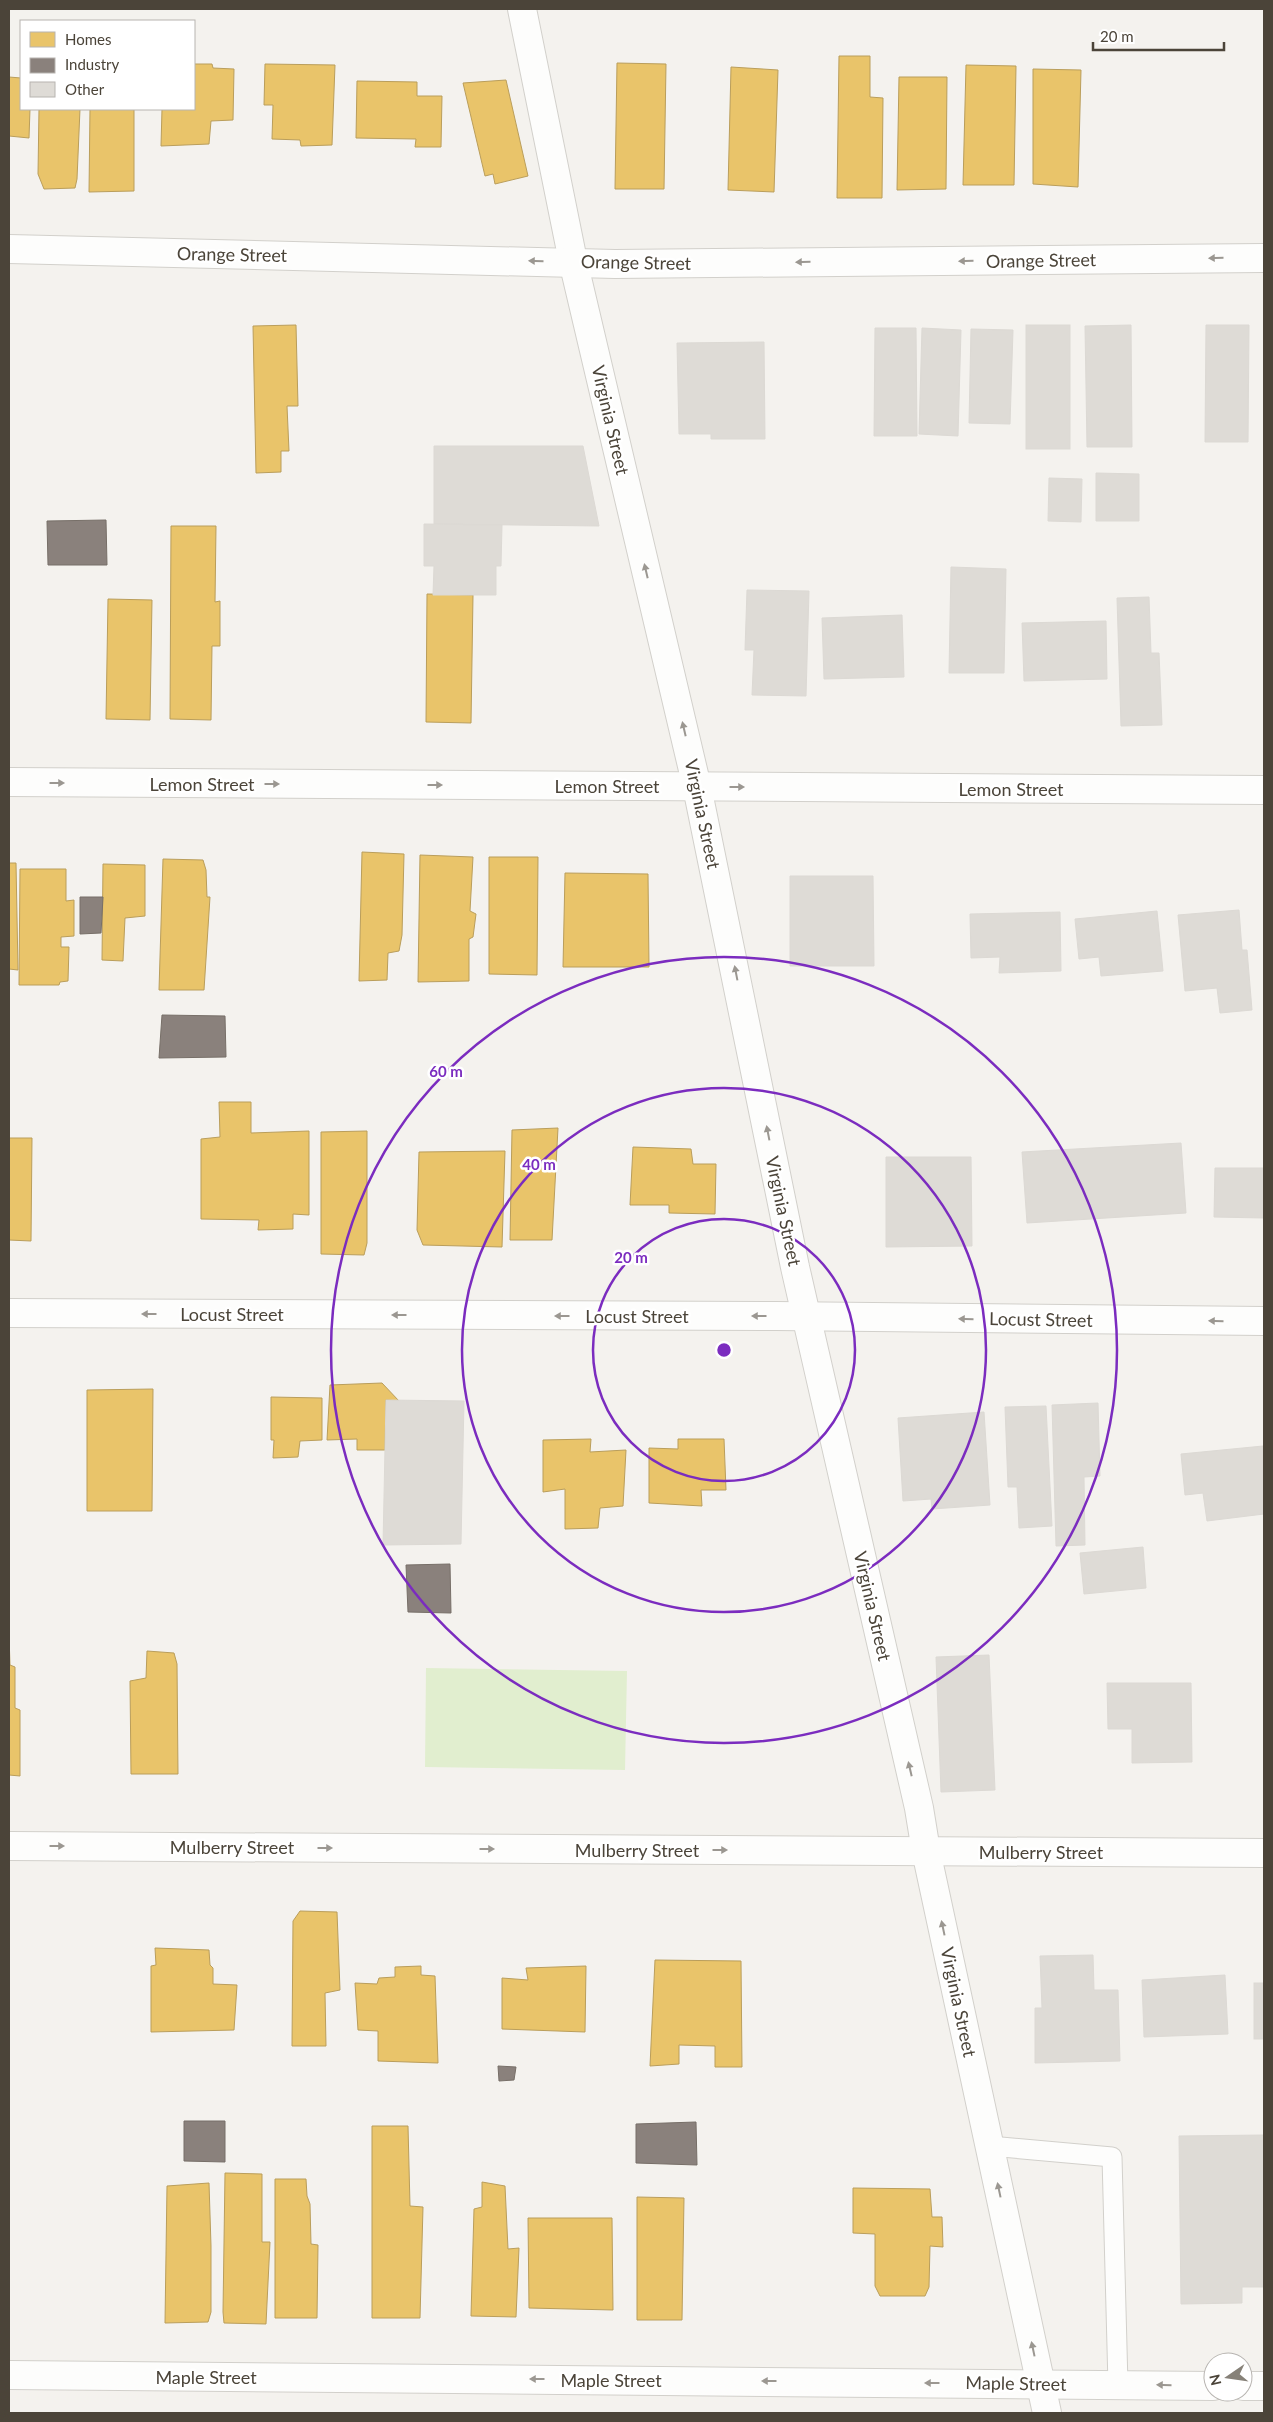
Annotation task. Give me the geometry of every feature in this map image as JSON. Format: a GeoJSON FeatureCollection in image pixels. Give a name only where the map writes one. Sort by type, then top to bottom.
{"type":"FeatureCollection","features":[{"type":"Feature","properties":{"kind":"street","name":"Virginia Street"},"geometry":{"type":"LineString","coordinates":[[522,9],[573,262],[697,787],[795,1267],[808,1317],[919,1808],[926,1851],[1048,2413]]}},
{"type":"Feature","properties":{"kind":"street","name":"Orange Street"},"geometry":{"type":"LineString","coordinates":[[9,249],[616,264],[1264,258]]}},
{"type":"Feature","properties":{"kind":"street","name":"Lemon Street"},"geometry":{"type":"LineString","coordinates":[[9,782],[1264,790]]}},
{"type":"Feature","properties":{"kind":"street","name":"Locust Street"},"geometry":{"type":"LineString","coordinates":[[9,1313],[1264,1321]]}},
{"type":"Feature","properties":{"kind":"street","name":"Mulberry Street"},"geometry":{"type":"LineString","coordinates":[[9,1846],[1264,1853]]}},
{"type":"Feature","properties":{"kind":"street","name":"Maple Street"},"geometry":{"type":"LineString","coordinates":[[9,2375],[1203,2386]]}},
{"type":"Feature","properties":{"kind":"lane"},"geometry":{"type":"LineString","coordinates":[[990,2146],[1112,2157],[1118,2385]]}},
{"type":"Feature","properties":{"kind":"green space"},"geometry":{"type":"Polygon","coordinates":[[[426,1668],[627,1671],[625,1770],[425,1767],[426,1668]]]}},
{"type":"Feature","properties":{"kind":"building: Homes"},"geometry":{"type":"Polygon","coordinates":[[[839,56],[870,56],[870,97],[883,98],[882,198],[837,198],[839,56]]]}},
{"type":"Feature","properties":{"kind":"building: Homes"},"geometry":{"type":"Polygon","coordinates":[[[617,63],[666,64],[664,189],[615,189],[617,63]]]}},
{"type":"Feature","properties":{"kind":"building: Homes"},"geometry":{"type":"Polygon","coordinates":[[[195,64],[212,64],[213,68],[234,69],[233,120],[211,121],[209,144],[161,146],[162,110],[195,110],[195,64]]]}},
{"type":"Feature","properties":{"kind":"building: Homes"},"geometry":{"type":"Polygon","coordinates":[[[265,64],[335,65],[332,145],[301,146],[300,140],[272,139],[273,105],[264,105],[265,64]]]}},
{"type":"Feature","properties":{"kind":"building: Homes"},"geometry":{"type":"Polygon","coordinates":[[[966,65],[1016,66],[1014,185],[963,185],[966,65]]]}},
{"type":"Feature","properties":{"kind":"building: Homes"},"geometry":{"type":"Polygon","coordinates":[[[731,67],[778,70],[774,192],[728,190],[731,67]]]}},
{"type":"Feature","properties":{"kind":"building: Homes"},"geometry":{"type":"Polygon","coordinates":[[[1033,69],[1081,70],[1078,187],[1033,184],[1033,69]]]}},
{"type":"Feature","properties":{"kind":"building: Homes"},"geometry":{"type":"Polygon","coordinates":[[[9,77],[20,78],[20,110],[30,110],[29,138],[9,136],[9,77]]]}},
{"type":"Feature","properties":{"kind":"building: Homes"},"geometry":{"type":"Polygon","coordinates":[[[899,77],[947,77],[946,189],[897,190],[899,77]]]}},
{"type":"Feature","properties":{"kind":"building: Homes"},"geometry":{"type":"Polygon","coordinates":[[[506,80],[528,176],[495,184],[493,174],[485,176],[463,83],[506,80]]]}},
{"type":"Feature","properties":{"kind":"building: Homes"},"geometry":{"type":"Polygon","coordinates":[[[357,81],[417,82],[417,96],[442,96],[441,147],[415,147],[416,139],[356,138],[357,81]]]}},
{"type":"Feature","properties":{"kind":"building: Homes"},"geometry":{"type":"Polygon","coordinates":[[[39,110],[80,110],[75,188],[44,189],[38,174],[39,110]]]}},
{"type":"Feature","properties":{"kind":"building: Homes"},"geometry":{"type":"Polygon","coordinates":[[[90,110],[134,110],[134,191],[89,192],[90,110]]]}},
{"type":"Feature","properties":{"kind":"building: Homes"},"geometry":{"type":"Polygon","coordinates":[[[296,325],[298,406],[287,406],[289,451],[281,451],[281,472],[256,473],[253,326],[296,325]]]}},
{"type":"Feature","properties":{"kind":"building: Homes"},"geometry":{"type":"Polygon","coordinates":[[[171,526],[216,526],[215,602],[220,601],[220,646],[212,646],[211,720],[170,719],[171,526]]]}},
{"type":"Feature","properties":{"kind":"building: Homes"},"geometry":{"type":"Polygon","coordinates":[[[427,594],[473,595],[471,723],[426,722],[427,594]]]}},
{"type":"Feature","properties":{"kind":"building: Homes"},"geometry":{"type":"Polygon","coordinates":[[[108,599],[152,600],[150,720],[106,719],[108,599]]]}},
{"type":"Feature","properties":{"kind":"building: Homes"},"geometry":{"type":"Polygon","coordinates":[[[362,852],[404,854],[402,935],[399,951],[388,953],[387,980],[359,981],[362,852]]]}},
{"type":"Feature","properties":{"kind":"building: Homes"},"geometry":{"type":"Polygon","coordinates":[[[420,855],[473,857],[470,911],[476,914],[473,937],[469,939],[469,981],[418,982],[420,855]]]}},
{"type":"Feature","properties":{"kind":"building: Homes"},"geometry":{"type":"Polygon","coordinates":[[[489,857],[538,857],[537,975],[489,974],[489,857]]]}},
{"type":"Feature","properties":{"kind":"building: Homes"},"geometry":{"type":"Polygon","coordinates":[[[163,859],[203,860],[206,870],[207,897],[210,897],[204,990],[159,990],[163,859]]]}},
{"type":"Feature","properties":{"kind":"building: Homes"},"geometry":{"type":"Polygon","coordinates":[[[9,863],[16,863],[18,970],[9,969],[9,863]]]}},
{"type":"Feature","properties":{"kind":"building: Homes"},"geometry":{"type":"Polygon","coordinates":[[[103,864],[145,865],[145,916],[125,918],[123,961],[102,960],[103,864]]]}},
{"type":"Feature","properties":{"kind":"building: Homes"},"geometry":{"type":"Polygon","coordinates":[[[20,869],[66,869],[66,901],[74,900],[74,936],[61,937],[61,947],[69,947],[68,981],[60,982],[59,985],[19,985],[20,869]]]}},
{"type":"Feature","properties":{"kind":"building: Homes"},"geometry":{"type":"Polygon","coordinates":[[[565,873],[648,874],[649,967],[563,967],[565,873]]]}},
{"type":"Feature","properties":{"kind":"building: Homes"},"geometry":{"type":"Polygon","coordinates":[[[219,1102],[251,1102],[251,1133],[309,1131],[309,1215],[293,1214],[293,1229],[258,1230],[259,1220],[201,1219],[201,1139],[220,1137],[219,1102]]]}},
{"type":"Feature","properties":{"kind":"building: Homes"},"geometry":{"type":"Polygon","coordinates":[[[558,1128],[552,1240],[510,1240],[512,1130],[558,1128]]]}},
{"type":"Feature","properties":{"kind":"building: Homes"},"geometry":{"type":"Polygon","coordinates":[[[367,1131],[367,1243],[364,1255],[321,1254],[321,1132],[367,1131]]]}},
{"type":"Feature","properties":{"kind":"building: Homes"},"geometry":{"type":"Polygon","coordinates":[[[9,1138],[32,1138],[31,1241],[9,1240],[9,1138]]]}},
{"type":"Feature","properties":{"kind":"building: Homes"},"geometry":{"type":"Polygon","coordinates":[[[633,1147],[691,1149],[693,1164],[716,1164],[715,1214],[669,1213],[669,1205],[630,1205],[633,1147]]]}},
{"type":"Feature","properties":{"kind":"building: Homes"},"geometry":{"type":"Polygon","coordinates":[[[505,1151],[502,1247],[423,1245],[417,1230],[419,1152],[505,1151]]]}},
{"type":"Feature","properties":{"kind":"building: Homes"},"geometry":{"type":"Polygon","coordinates":[[[382,1383],[399,1401],[386,1400],[385,1450],[357,1450],[357,1439],[327,1440],[330,1385],[382,1383]]]}},
{"type":"Feature","properties":{"kind":"building: Homes"},"geometry":{"type":"Polygon","coordinates":[[[153,1389],[152,1511],[87,1511],[87,1390],[153,1389]]]}},
{"type":"Feature","properties":{"kind":"building: Homes"},"geometry":{"type":"Polygon","coordinates":[[[271,1397],[322,1398],[322,1440],[300,1441],[298,1457],[273,1458],[274,1440],[271,1440],[271,1397]]]}},
{"type":"Feature","properties":{"kind":"building: Homes"},"geometry":{"type":"Polygon","coordinates":[[[591,1439],[590,1452],[626,1450],[623,1506],[600,1508],[598,1528],[565,1529],[565,1489],[543,1492],[543,1440],[591,1439]]]}},
{"type":"Feature","properties":{"kind":"building: Homes"},"geometry":{"type":"Polygon","coordinates":[[[678,1439],[724,1439],[726,1490],[701,1490],[702,1506],[649,1503],[649,1448],[678,1449],[678,1439]]]}},
{"type":"Feature","properties":{"kind":"building: Homes"},"geometry":{"type":"Polygon","coordinates":[[[9,1636],[10,1665],[15,1667],[15,1708],[20,1710],[20,1776],[9,1775],[9,1636]]]}},
{"type":"Feature","properties":{"kind":"building: Homes"},"geometry":{"type":"Polygon","coordinates":[[[147,1651],[174,1653],[177,1664],[178,1774],[131,1774],[130,1681],[146,1678],[147,1651]]]}},
{"type":"Feature","properties":{"kind":"building: Homes"},"geometry":{"type":"Polygon","coordinates":[[[300,1911],[337,1912],[340,1990],[325,1993],[326,2046],[292,2046],[293,1921],[300,1911]]]}},
{"type":"Feature","properties":{"kind":"building: Homes"},"geometry":{"type":"Polygon","coordinates":[[[155,1948],[209,1950],[210,1965],[213,1968],[213,1984],[237,1985],[234,2030],[151,2032],[151,1966],[156,1965],[155,1948]]]}},
{"type":"Feature","properties":{"kind":"building: Homes"},"geometry":{"type":"Polygon","coordinates":[[[655,1960],[741,1961],[742,2067],[715,2067],[715,2046],[679,2045],[679,2064],[650,2066],[655,1960]]]}},
{"type":"Feature","properties":{"kind":"building: Homes"},"geometry":{"type":"Polygon","coordinates":[[[421,1966],[421,1975],[435,1976],[438,2063],[378,2061],[378,2031],[358,2030],[355,1983],[377,1984],[379,1978],[395,1977],[395,1967],[421,1966]]]}},
{"type":"Feature","properties":{"kind":"building: Homes"},"geometry":{"type":"Polygon","coordinates":[[[586,1966],[585,2032],[502,2029],[502,1978],[528,1980],[526,1968],[586,1966]]]}},
{"type":"Feature","properties":{"kind":"building: Homes"},"geometry":{"type":"Polygon","coordinates":[[[372,2126],[408,2126],[410,2206],[423,2207],[420,2318],[372,2318],[372,2126]]]}},
{"type":"Feature","properties":{"kind":"building: Homes"},"geometry":{"type":"Polygon","coordinates":[[[225,2173],[262,2174],[262,2242],[270,2242],[266,2324],[224,2323],[225,2173]]]}},
{"type":"Feature","properties":{"kind":"building: Homes"},"geometry":{"type":"Polygon","coordinates":[[[275,2179],[306,2179],[307,2196],[310,2204],[311,2244],[318,2245],[317,2318],[275,2318],[275,2179]]]}},
{"type":"Feature","properties":{"kind":"building: Homes"},"geometry":{"type":"Polygon","coordinates":[[[482,2182],[505,2186],[508,2249],[519,2248],[516,2317],[471,2316],[474,2209],[482,2207],[482,2182]]]}},
{"type":"Feature","properties":{"kind":"building: Homes"},"geometry":{"type":"Polygon","coordinates":[[[209,2183],[211,2312],[208,2322],[165,2323],[167,2186],[209,2183]]]}},
{"type":"Feature","properties":{"kind":"building: Homes"},"geometry":{"type":"Polygon","coordinates":[[[853,2188],[930,2189],[932,2217],[942,2217],[943,2247],[930,2246],[929,2287],[925,2296],[880,2296],[875,2286],[875,2234],[853,2233],[853,2188]]]}},
{"type":"Feature","properties":{"kind":"building: Homes"},"geometry":{"type":"Polygon","coordinates":[[[637,2197],[684,2198],[682,2320],[637,2320],[637,2197]]]}},
{"type":"Feature","properties":{"kind":"building: Homes"},"geometry":{"type":"Polygon","coordinates":[[[528,2218],[612,2218],[613,2310],[529,2308],[528,2218]]]}},
{"type":"Feature","properties":{"kind":"building: Industry"},"geometry":{"type":"Polygon","coordinates":[[[106,520],[107,565],[48,565],[47,521],[106,520]]]}},
{"type":"Feature","properties":{"kind":"building: Industry"},"geometry":{"type":"Polygon","coordinates":[[[80,897],[103,897],[101,933],[80,934],[80,897]]]}},
{"type":"Feature","properties":{"kind":"building: Industry"},"geometry":{"type":"Polygon","coordinates":[[[162,1015],[225,1016],[226,1057],[159,1058],[162,1015]]]}},
{"type":"Feature","properties":{"kind":"building: Industry"},"geometry":{"type":"Polygon","coordinates":[[[450,1564],[451,1613],[408,1612],[406,1565],[450,1564]]]}},
{"type":"Feature","properties":{"kind":"building: Industry"},"geometry":{"type":"Polygon","coordinates":[[[498,2066],[516,2067],[514,2080],[499,2081],[498,2066]]]}},
{"type":"Feature","properties":{"kind":"building: Industry"},"geometry":{"type":"Polygon","coordinates":[[[184,2121],[225,2121],[225,2162],[184,2161],[184,2121]]]}},
{"type":"Feature","properties":{"kind":"building: Industry"},"geometry":{"type":"Polygon","coordinates":[[[696,2122],[697,2165],[636,2163],[636,2124],[696,2122]]]}},
{"type":"Feature","properties":{"kind":"building: Other"},"geometry":{"type":"Polygon","coordinates":[[[1026,325],[1070,325],[1070,449],[1026,449],[1026,325]]]}},
{"type":"Feature","properties":{"kind":"building: Other"},"geometry":{"type":"Polygon","coordinates":[[[1131,325],[1132,447],[1087,447],[1085,326],[1131,325]]]}},
{"type":"Feature","properties":{"kind":"building: Other"},"geometry":{"type":"Polygon","coordinates":[[[1206,325],[1249,325],[1248,442],[1205,442],[1206,325]]]}},
{"type":"Feature","properties":{"kind":"building: Other"},"geometry":{"type":"Polygon","coordinates":[[[875,328],[916,328],[917,436],[874,436],[875,328]]]}},
{"type":"Feature","properties":{"kind":"building: Other"},"geometry":{"type":"Polygon","coordinates":[[[922,328],[961,330],[958,436],[919,434],[922,328]]]}},
{"type":"Feature","properties":{"kind":"building: Other"},"geometry":{"type":"Polygon","coordinates":[[[971,329],[1013,330],[1010,424],[969,423],[971,329]]]}},
{"type":"Feature","properties":{"kind":"building: Other"},"geometry":{"type":"Polygon","coordinates":[[[764,342],[765,439],[711,439],[711,434],[679,434],[677,343],[764,342]]]}},
{"type":"Feature","properties":{"kind":"building: Other"},"geometry":{"type":"Polygon","coordinates":[[[434,446],[583,446],[599,526],[434,524],[434,446]]]}},
{"type":"Feature","properties":{"kind":"building: Other"},"geometry":{"type":"Polygon","coordinates":[[[1096,473],[1139,474],[1139,521],[1096,521],[1096,473]]]}},
{"type":"Feature","properties":{"kind":"building: Other"},"geometry":{"type":"Polygon","coordinates":[[[1049,478],[1082,479],[1081,522],[1048,521],[1049,478]]]}},
{"type":"Feature","properties":{"kind":"building: Other"},"geometry":{"type":"Polygon","coordinates":[[[424,524],[502,525],[501,566],[496,566],[496,595],[433,595],[434,566],[424,566],[424,524]]]}},
{"type":"Feature","properties":{"kind":"building: Other"},"geometry":{"type":"Polygon","coordinates":[[[951,567],[1006,569],[1004,673],[949,673],[951,567]]]}},
{"type":"Feature","properties":{"kind":"building: Other"},"geometry":{"type":"Polygon","coordinates":[[[747,590],[809,591],[806,696],[752,695],[754,650],[745,650],[747,590]]]}},
{"type":"Feature","properties":{"kind":"building: Other"},"geometry":{"type":"Polygon","coordinates":[[[1149,597],[1151,653],[1159,653],[1162,725],[1121,726],[1117,598],[1149,597]]]}},
{"type":"Feature","properties":{"kind":"building: Other"},"geometry":{"type":"Polygon","coordinates":[[[902,615],[904,677],[824,679],[822,618],[902,615]]]}},
{"type":"Feature","properties":{"kind":"building: Other"},"geometry":{"type":"Polygon","coordinates":[[[1106,621],[1107,679],[1024,681],[1022,623],[1106,621]]]}},
{"type":"Feature","properties":{"kind":"building: Other"},"geometry":{"type":"Polygon","coordinates":[[[790,876],[873,876],[874,966],[790,966],[790,876]]]}},
{"type":"Feature","properties":{"kind":"building: Other"},"geometry":{"type":"Polygon","coordinates":[[[1239,910],[1242,950],[1247,950],[1252,1010],[1220,1013],[1217,988],[1185,991],[1178,915],[1239,910]]]}},
{"type":"Feature","properties":{"kind":"building: Other"},"geometry":{"type":"Polygon","coordinates":[[[1157,911],[1163,971],[1101,976],[1099,957],[1079,959],[1075,919],[1157,911]]]}},
{"type":"Feature","properties":{"kind":"building: Other"},"geometry":{"type":"Polygon","coordinates":[[[1060,912],[1061,971],[999,973],[1000,957],[971,958],[970,914],[1060,912]]]}},
{"type":"Feature","properties":{"kind":"building: Other"},"geometry":{"type":"Polygon","coordinates":[[[1181,1143],[1186,1213],[1027,1223],[1022,1152],[1181,1143]]]}},
{"type":"Feature","properties":{"kind":"building: Other"},"geometry":{"type":"Polygon","coordinates":[[[886,1157],[971,1157],[972,1246],[886,1247],[886,1157]]]}},
{"type":"Feature","properties":{"kind":"building: Other"},"geometry":{"type":"Polygon","coordinates":[[[1215,1168],[1264,1168],[1264,1218],[1214,1217],[1215,1168]]]}},
{"type":"Feature","properties":{"kind":"building: Other"},"geometry":{"type":"Polygon","coordinates":[[[386,1400],[464,1401],[461,1544],[383,1545],[386,1400]]]}},
{"type":"Feature","properties":{"kind":"building: Other"},"geometry":{"type":"Polygon","coordinates":[[[1098,1403],[1100,1476],[1084,1477],[1085,1545],[1056,1546],[1052,1405],[1098,1403]]]}},
{"type":"Feature","properties":{"kind":"building: Other"},"geometry":{"type":"Polygon","coordinates":[[[1046,1406],[1052,1526],[1019,1528],[1017,1487],[1008,1487],[1005,1407],[1046,1406]]]}},
{"type":"Feature","properties":{"kind":"building: Other"},"geometry":{"type":"Polygon","coordinates":[[[984,1412],[990,1505],[932,1509],[931,1499],[903,1501],[898,1418],[984,1412]]]}},
{"type":"Feature","properties":{"kind":"building: Other"},"geometry":{"type":"Polygon","coordinates":[[[1263,1446],[1264,1514],[1207,1521],[1203,1493],[1185,1495],[1181,1454],[1263,1446]]]}},
{"type":"Feature","properties":{"kind":"building: Other"},"geometry":{"type":"Polygon","coordinates":[[[1143,1547],[1146,1588],[1084,1594],[1080,1553],[1143,1547]]]}},
{"type":"Feature","properties":{"kind":"building: Other"},"geometry":{"type":"Polygon","coordinates":[[[989,1655],[995,1790],[941,1792],[936,1657],[989,1655]]]}},
{"type":"Feature","properties":{"kind":"building: Other"},"geometry":{"type":"Polygon","coordinates":[[[1107,1683],[1191,1683],[1192,1762],[1132,1763],[1132,1729],[1108,1729],[1107,1683]]]}},
{"type":"Feature","properties":{"kind":"building: Other"},"geometry":{"type":"Polygon","coordinates":[[[1093,1955],[1094,1990],[1118,1990],[1120,2061],[1035,2063],[1035,2008],[1042,2008],[1040,1956],[1093,1955]]]}},
{"type":"Feature","properties":{"kind":"building: Other"},"geometry":{"type":"Polygon","coordinates":[[[1225,1975],[1228,2034],[1144,2037],[1142,1980],[1225,1975]]]}},
{"type":"Feature","properties":{"kind":"building: Other"},"geometry":{"type":"Polygon","coordinates":[[[1254,1983],[1264,1983],[1264,2039],[1254,2039],[1254,1983]]]}},
{"type":"Feature","properties":{"kind":"building: Other"},"geometry":{"type":"Polygon","coordinates":[[[1264,2135],[1264,2287],[1242,2287],[1242,2303],[1181,2304],[1179,2136],[1264,2135]]]}}]}
